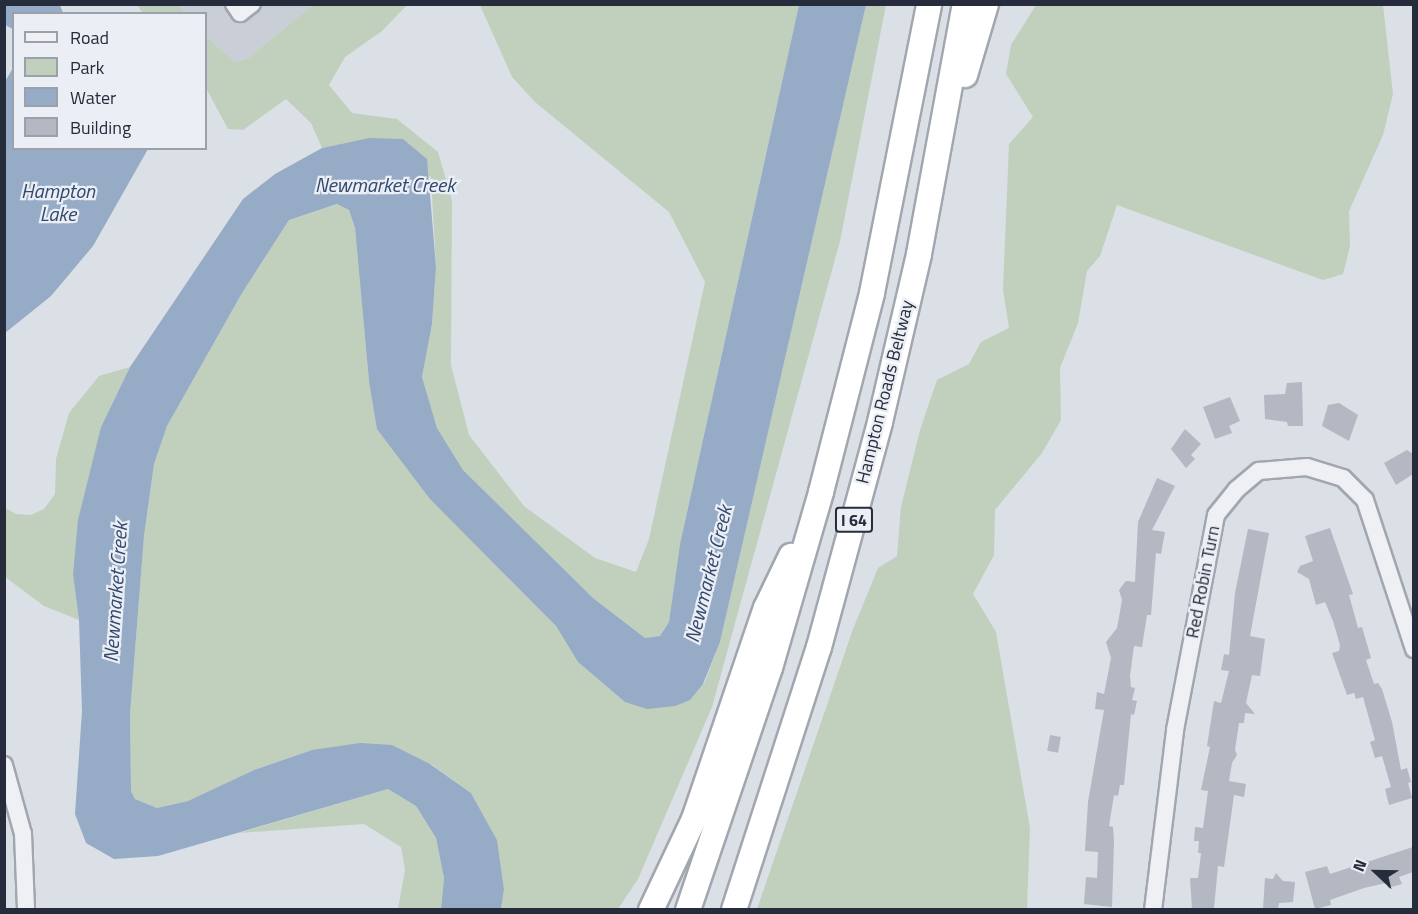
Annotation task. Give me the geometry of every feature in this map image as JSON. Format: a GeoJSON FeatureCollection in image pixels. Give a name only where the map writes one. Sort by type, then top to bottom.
{"type":"FeatureCollection","features":[{"type":"Feature","properties":{"kind":"highway","name":"Hampton Roads Beltway"},"geometry":{"type":"LineString","coordinates":[[821,492],[872,293],[929,4]]}},
{"type":"Feature","properties":{"kind":"highway","name":"Hampton Roads Beltway"},"geometry":{"type":"LineString","coordinates":[[734,909],[822,636],[880,422],[929,195],[965,4]]}},
{"type":"Feature","properties":{"kind":"highway"},"geometry":{"type":"LineString","coordinates":[[929,195],[986,4]]}},
{"type":"Feature","properties":{"kind":"highway"},"geometry":{"type":"LineString","coordinates":[[651,909],[709,780],[766,608],[821,492]]}},
{"type":"Feature","properties":{"kind":"highway","name":"I 64"},"geometry":{"type":"LineString","coordinates":[[688,909],[770,668],[821,492]]}},
{"type":"Feature","properties":{"kind":"street"},"geometry":{"type":"LineString","coordinates":[[234,4],[240,13],[252,4]]}},
{"type":"Feature","properties":{"kind":"street","name":"Red Robin Turn"},"geometry":{"type":"LineString","coordinates":[[1153,909],[1175,730],[1216,514],[1236,490],[1259,471],[1307,467],[1343,478],[1365,500],[1413,649]]}},
{"type":"Feature","properties":{"kind":"street"},"geometry":{"type":"LineString","coordinates":[[4,765],[23,834],[26,909]]}},
{"type":"Feature","properties":{"kind":"shaded area"},"geometry":{"type":"Polygon","coordinates":[[[179,5],[313,5],[247,59],[235,62],[207,37],[207,12],[184,12],[179,5]]]}},
{"type":"Feature","properties":{"kind":"green space"},"geometry":{"type":"Polygon","coordinates":[[[137,5],[179,5],[184,12],[142,12],[137,5]]]}},
{"type":"Feature","properties":{"kind":"green space"},"geometry":{"type":"Polygon","coordinates":[[[313,5],[407,5],[382,31],[345,57],[329,85],[352,113],[397,119],[438,152],[452,201],[451,365],[469,435],[524,506],[595,558],[636,572],[649,539],[705,282],[669,212],[535,102],[512,77],[480,5],[799,5],[680,544],[669,622],[660,636],[645,638],[593,598],[463,470],[437,428],[422,377],[432,324],[436,267],[431,177],[369,138],[322,148],[311,123],[286,99],[243,130],[228,129],[207,90],[207,37],[235,62],[247,59],[313,5]]]}},
{"type":"Feature","properties":{"kind":"green space"},"geometry":{"type":"Polygon","coordinates":[[[866,5],[886,5],[840,241],[712,707],[638,879],[618,909],[501,909],[504,889],[497,840],[471,793],[431,764],[312,750],[254,770],[188,801],[157,808],[135,799],[131,791],[130,714],[144,536],[154,464],[167,426],[242,293],[289,220],[338,204],[349,210],[355,228],[369,381],[498,564],[556,626],[578,662],[625,702],[704,684],[720,642],[866,5]]]}},
{"type":"Feature","properties":{"kind":"green space"},"geometry":{"type":"Polygon","coordinates":[[[1036,5],[1383,5],[1393,94],[1383,135],[1349,211],[1350,246],[1343,274],[1323,280],[1117,205],[1100,256],[1087,271],[1078,323],[1060,368],[1061,420],[1042,453],[995,510],[994,555],[973,594],[996,632],[1030,828],[1027,909],[757,909],[853,629],[878,568],[897,556],[901,507],[920,430],[937,380],[969,364],[981,342],[1009,328],[1003,289],[1009,144],[1033,117],[1006,74],[1011,45],[1036,5]]]}},
{"type":"Feature","properties":{"kind":"green space"},"geometry":{"type":"Polygon","coordinates":[[[130,367],[101,427],[73,575],[79,620],[44,606],[5,577],[5,508],[16,514],[31,515],[44,509],[55,494],[56,459],[69,413],[99,376],[130,367]]]}},
{"type":"Feature","properties":{"kind":"green space"},"geometry":{"type":"Polygon","coordinates":[[[388,789],[416,806],[436,838],[444,878],[441,909],[398,909],[405,870],[401,847],[364,824],[239,833],[388,789]]]}},
{"type":"Feature","properties":{"kind":"water"},"geometry":{"type":"Polygon","coordinates":[[[5,4],[60,5],[63,12],[12,12],[12,28],[5,25],[5,4]]]}},
{"type":"Feature","properties":{"kind":"water","name":"Newmarket Creek"},"geometry":{"type":"Polygon","coordinates":[[[799,5],[866,5],[720,642],[703,684],[690,700],[675,706],[647,709],[625,702],[578,662],[556,626],[430,499],[377,429],[369,381],[355,228],[349,210],[337,204],[289,220],[242,293],[167,426],[154,464],[144,536],[130,714],[131,791],[135,799],[157,808],[188,801],[254,770],[312,750],[360,743],[392,745],[430,764],[471,793],[497,840],[504,889],[501,909],[441,909],[444,878],[436,838],[416,806],[388,789],[158,856],[114,859],[86,843],[75,814],[82,711],[79,620],[73,575],[78,520],[101,427],[130,367],[243,199],[275,174],[322,148],[369,138],[403,139],[427,159],[436,267],[432,324],[422,377],[437,428],[463,470],[593,598],[645,638],[660,636],[669,622],[680,544],[799,5]]]}},
{"type":"Feature","properties":{"kind":"water","name":"Hampton Lake"},"geometry":{"type":"Polygon","coordinates":[[[12,70],[12,150],[147,150],[93,246],[51,296],[5,333],[4,83],[12,70]]]}},
{"type":"Feature","properties":{"kind":"building"},"geometry":{"type":"Polygon","coordinates":[[[1302,382],[1303,426],[1288,426],[1287,422],[1265,419],[1264,395],[1285,394],[1287,383],[1302,382]]]}},
{"type":"Feature","properties":{"kind":"building"},"geometry":{"type":"Polygon","coordinates":[[[1230,397],[1240,421],[1229,426],[1232,433],[1215,439],[1203,407],[1230,397]]]}},
{"type":"Feature","properties":{"kind":"building"},"geometry":{"type":"Polygon","coordinates":[[[1339,403],[1358,415],[1349,441],[1322,426],[1328,405],[1339,403]]]}},
{"type":"Feature","properties":{"kind":"building"},"geometry":{"type":"Polygon","coordinates":[[[1185,429],[1201,444],[1191,455],[1195,459],[1186,468],[1171,449],[1185,429]]]}},
{"type":"Feature","properties":{"kind":"building"},"geometry":{"type":"Polygon","coordinates":[[[1407,450],[1413,454],[1413,474],[1396,485],[1384,463],[1407,450]]]}},
{"type":"Feature","properties":{"kind":"building"},"geometry":{"type":"Polygon","coordinates":[[[1157,478],[1175,486],[1152,530],[1165,532],[1161,554],[1156,553],[1151,615],[1147,615],[1142,647],[1134,646],[1130,676],[1131,687],[1135,688],[1132,700],[1137,701],[1134,715],[1131,714],[1124,785],[1120,785],[1118,796],[1114,795],[1109,826],[1113,827],[1114,842],[1112,907],[1084,904],[1086,877],[1097,878],[1098,852],[1085,851],[1088,802],[1104,710],[1095,709],[1097,692],[1104,694],[1111,658],[1106,642],[1117,628],[1122,600],[1119,590],[1126,581],[1135,582],[1138,522],[1157,478]]]}},
{"type":"Feature","properties":{"kind":"building"},"geometry":{"type":"Polygon","coordinates":[[[1330,528],[1353,594],[1349,595],[1358,628],[1362,627],[1371,658],[1366,660],[1374,684],[1378,683],[1382,689],[1392,722],[1401,770],[1407,768],[1411,782],[1408,783],[1412,798],[1389,805],[1385,789],[1391,787],[1382,756],[1375,758],[1370,742],[1375,740],[1363,697],[1356,699],[1354,693],[1347,695],[1332,653],[1339,651],[1340,645],[1333,621],[1325,602],[1316,605],[1309,579],[1297,572],[1300,566],[1313,561],[1305,536],[1330,528]]]}},
{"type":"Feature","properties":{"kind":"building"},"geometry":{"type":"Polygon","coordinates":[[[1248,529],[1269,533],[1250,636],[1265,639],[1260,676],[1252,675],[1246,703],[1255,714],[1245,713],[1244,723],[1239,723],[1235,750],[1237,755],[1232,763],[1229,781],[1246,784],[1244,797],[1234,795],[1224,867],[1218,866],[1214,908],[1192,909],[1190,878],[1198,878],[1201,853],[1198,853],[1199,841],[1194,841],[1195,827],[1203,828],[1208,791],[1201,790],[1210,747],[1207,746],[1214,701],[1221,703],[1229,671],[1221,670],[1224,654],[1229,655],[1235,593],[1248,529]]]}},
{"type":"Feature","properties":{"kind":"building"},"geometry":{"type":"Polygon","coordinates":[[[1050,735],[1061,737],[1058,753],[1047,751],[1050,735]]]}},
{"type":"Feature","properties":{"kind":"building"},"geometry":{"type":"Polygon","coordinates":[[[1413,847],[1413,872],[1399,877],[1402,884],[1388,888],[1386,883],[1364,888],[1330,900],[1331,905],[1315,909],[1305,872],[1327,866],[1330,874],[1413,847]]]}},
{"type":"Feature","properties":{"kind":"building"},"geometry":{"type":"Polygon","coordinates":[[[1276,873],[1283,881],[1295,882],[1293,902],[1279,903],[1278,909],[1263,909],[1265,878],[1273,879],[1276,873]]]}}]}
